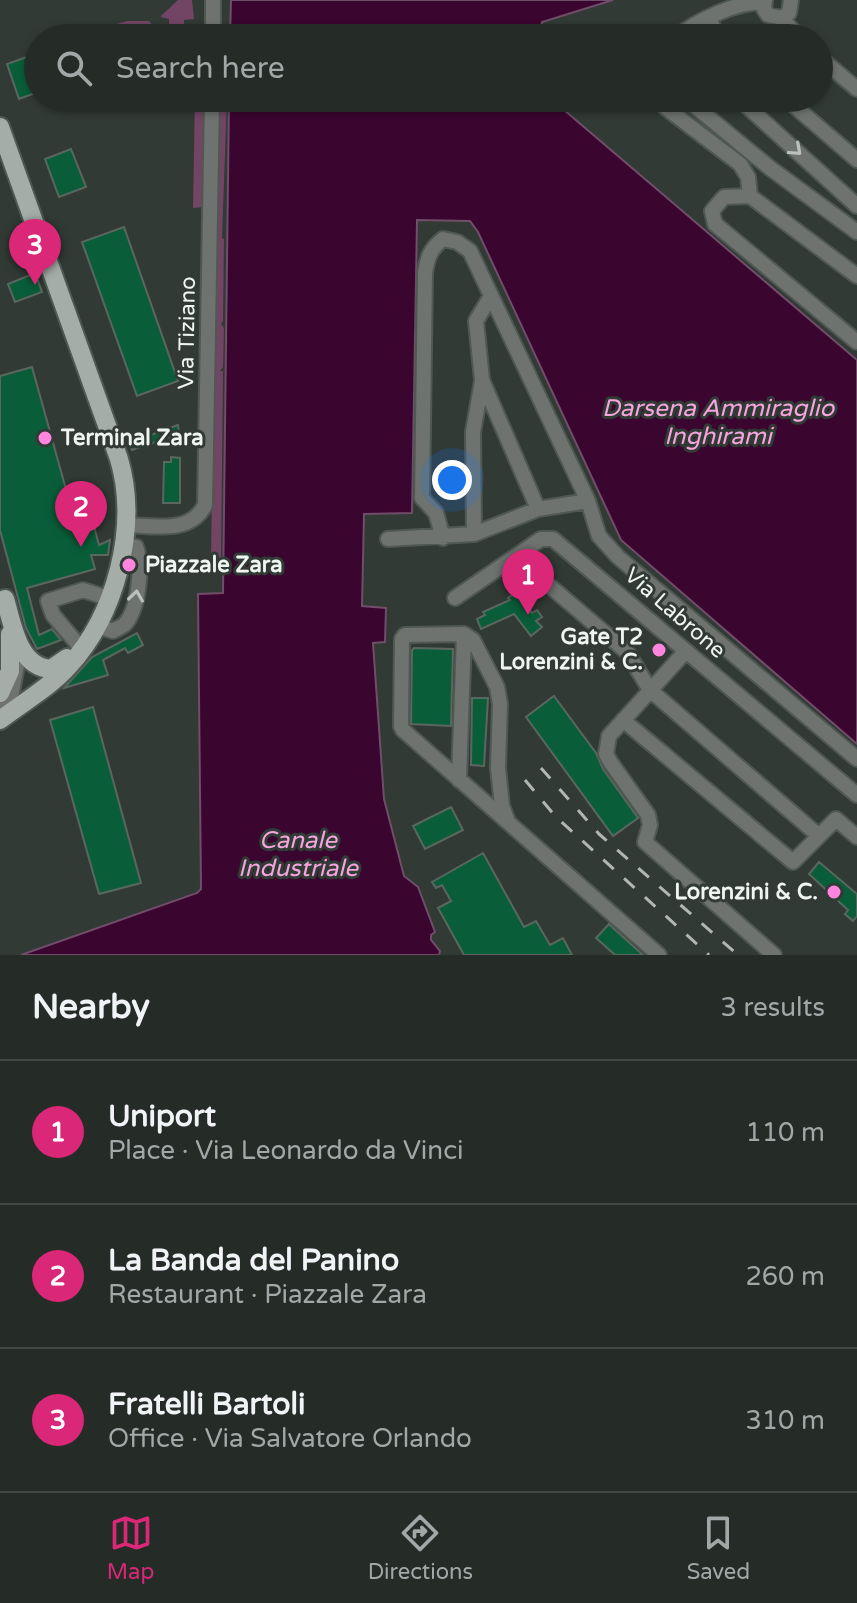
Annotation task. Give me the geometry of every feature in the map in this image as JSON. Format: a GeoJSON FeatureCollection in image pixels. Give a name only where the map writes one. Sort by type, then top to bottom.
{"type":"FeatureCollection","features":[{"type":"Feature","properties":{"kind":"main road"},"geometry":{"type":"LineString","coordinates":[[0,720],[61,674],[97,626],[108,598],[127,497],[119,459],[8,134]]}},
{"type":"Feature","properties":{"kind":"main road"},"geometry":{"type":"LineString","coordinates":[[2,592],[22,650],[30,662],[51,669],[80,649]]}},
{"type":"Feature","properties":{"kind":"main road"},"geometry":{"type":"LineString","coordinates":[[0,693],[10,671],[10,632],[2,592]]}},
{"type":"Feature","properties":{"kind":"street"},"geometry":{"type":"LineString","coordinates":[[213,0],[213,24]]}},
{"type":"Feature","properties":{"kind":"street"},"geometry":{"type":"LineString","coordinates":[[782,18],[789,13],[791,0]]}},
{"type":"Feature","properties":{"kind":"street"},"geometry":{"type":"LineString","coordinates":[[700,24],[753,2],[764,1],[768,15],[782,18],[787,24]]}},
{"type":"Feature","properties":{"kind":"street"},"geometry":{"type":"LineString","coordinates":[[710,18],[712,24]]}},
{"type":"Feature","properties":{"kind":"street"},"geometry":{"type":"LineString","coordinates":[[833,69],[857,89]]}},
{"type":"Feature","properties":{"kind":"street","name":"Via Tiziano"},"geometry":{"type":"LineString","coordinates":[[122,533],[150,526],[185,524],[197,517],[205,505],[212,112]]}},
{"type":"Feature","properties":{"kind":"street"},"geometry":{"type":"LineString","coordinates":[[671,112],[740,164],[748,177],[750,196]]}},
{"type":"Feature","properties":{"kind":"street"},"geometry":{"type":"LineString","coordinates":[[702,112],[770,168],[857,232]]}},
{"type":"Feature","properties":{"kind":"street"},"geometry":{"type":"LineString","coordinates":[[753,112],[857,206]]}},
{"type":"Feature","properties":{"kind":"street"},"geometry":{"type":"LineString","coordinates":[[801,112],[857,160]]}},
{"type":"Feature","properties":{"kind":"street"},"geometry":{"type":"LineString","coordinates":[[857,276],[750,196],[732,194],[724,197],[712,211],[715,224],[857,342]]}},
{"type":"Feature","properties":{"kind":"street"},"geometry":{"type":"LineString","coordinates":[[443,538],[436,513],[422,498],[426,259],[435,244],[443,239],[457,242],[470,251],[588,501],[599,536],[618,557],[857,759]]}},
{"type":"Feature","properties":{"kind":"street"},"geometry":{"type":"LineString","coordinates":[[474,534],[473,432],[482,380],[476,321],[491,296]]}},
{"type":"Feature","properties":{"kind":"street"},"geometry":{"type":"LineString","coordinates":[[482,380],[538,509]]}},
{"type":"Feature","properties":{"kind":"street"},"geometry":{"type":"LineString","coordinates":[[388,539],[474,534],[538,509],[588,501]]}},
{"type":"Feature","properties":{"kind":"street"},"geometry":{"type":"LineString","coordinates":[[97,626],[113,631],[124,625],[136,606],[140,556],[122,533]]}},
{"type":"Feature","properties":{"kind":"street","name":"Via Labrone"},"geometry":{"type":"LineString","coordinates":[[455,598],[541,539],[553,539],[857,795]]}},
{"type":"Feature","properties":{"kind":"street"},"geometry":{"type":"LineString","coordinates":[[551,587],[627,652],[650,690],[819,836]]}},
{"type":"Feature","properties":{"kind":"street"},"geometry":{"type":"LineString","coordinates":[[80,649],[53,615],[48,601],[83,590],[108,598]]}},
{"type":"Feature","properties":{"kind":"street"},"geometry":{"type":"LineString","coordinates":[[0,712],[12,692],[17,668],[17,653],[10,632]]}},
{"type":"Feature","properties":{"kind":"street"},"geometry":{"type":"LineString","coordinates":[[507,819],[502,806],[498,768],[500,704],[497,687],[473,640],[464,634],[409,634],[402,639],[401,726],[497,815],[507,819],[659,955]]}},
{"type":"Feature","properties":{"kind":"street"},"geometry":{"type":"LineString","coordinates":[[459,780],[464,634]]}},
{"type":"Feature","properties":{"kind":"street"},"geometry":{"type":"LineString","coordinates":[[685,652],[609,736],[606,754],[648,815],[650,825],[645,842],[774,955]]}},
{"type":"Feature","properties":{"kind":"street"},"geometry":{"type":"LineString","coordinates":[[623,720],[793,862],[836,819],[857,837]]}},
{"type":"Feature","properties":{"kind":"shaded area"},"geometry":{"type":"Polygon","coordinates":[[[178,0],[192,0],[194,19],[184,20],[184,24],[169,24],[169,19],[162,15],[178,0]]]}},
{"type":"Feature","properties":{"kind":"shaded area"},"geometry":{"type":"Polygon","coordinates":[[[149,21],[151,24],[117,24],[149,21]]]}},
{"type":"Feature","properties":{"kind":"shaded area"},"geometry":{"type":"Polygon","coordinates":[[[195,112],[203,112],[203,207],[193,208],[195,112]]]}},
{"type":"Feature","properties":{"kind":"shaded area"},"geometry":{"type":"Polygon","coordinates":[[[217,112],[226,112],[221,324],[224,328],[223,367],[220,371],[223,371],[221,559],[211,562],[217,112]]]}},
{"type":"Feature","properties":{"kind":"water"},"geometry":{"type":"Polygon","coordinates":[[[231,0],[613,0],[542,24],[230,24],[231,0]]]}},
{"type":"Feature","properties":{"kind":"water"},"geometry":{"type":"Polygon","coordinates":[[[229,112],[566,112],[857,360],[857,744],[621,540],[478,232],[470,221],[417,220],[412,513],[364,514],[362,606],[386,608],[385,642],[373,643],[384,799],[404,876],[418,887],[435,932],[431,940],[440,951],[439,955],[21,955],[201,889],[198,594],[223,593],[229,112]]]}},
{"type":"Feature","properties":{"kind":"building"},"geometry":{"type":"Polygon","coordinates":[[[24,58],[24,97],[19,99],[7,64],[24,58]]]}},
{"type":"Feature","properties":{"kind":"building"},"geometry":{"type":"Polygon","coordinates":[[[71,149],[86,187],[59,197],[45,159],[71,149]]]}},
{"type":"Feature","properties":{"kind":"building"},"geometry":{"type":"Polygon","coordinates":[[[124,227],[178,381],[137,396],[82,242],[124,227]]]}},
{"type":"Feature","properties":{"kind":"building"},"geometry":{"type":"Polygon","coordinates":[[[35,273],[42,292],[15,302],[8,284],[35,273]]]}},
{"type":"Feature","properties":{"kind":"building"},"geometry":{"type":"Polygon","coordinates":[[[32,367],[72,511],[78,509],[82,522],[92,519],[99,545],[110,540],[108,555],[91,555],[95,569],[27,588],[39,635],[52,629],[61,640],[37,649],[26,628],[0,530],[0,376],[32,367]]]}},
{"type":"Feature","properties":{"kind":"building"},"geometry":{"type":"Polygon","coordinates":[[[178,425],[179,434],[132,450],[129,443],[178,425]]]}},
{"type":"Feature","properties":{"kind":"building"},"geometry":{"type":"Polygon","coordinates":[[[171,457],[180,458],[180,503],[163,503],[164,462],[171,462],[171,457]]]}},
{"type":"Feature","properties":{"kind":"building"},"geometry":{"type":"Polygon","coordinates":[[[516,592],[532,613],[537,610],[542,617],[536,621],[542,627],[531,636],[514,614],[481,629],[477,619],[485,615],[483,612],[510,600],[508,598],[516,592]]]}},
{"type":"Feature","properties":{"kind":"building"},"geometry":{"type":"Polygon","coordinates":[[[137,633],[143,645],[128,653],[125,648],[103,660],[108,675],[64,688],[92,657],[137,633]]]}},
{"type":"Feature","properties":{"kind":"building"},"geometry":{"type":"Polygon","coordinates":[[[414,648],[453,649],[451,726],[411,724],[414,648]]]}},
{"type":"Feature","properties":{"kind":"building"},"geometry":{"type":"Polygon","coordinates":[[[554,696],[638,818],[613,836],[526,717],[554,696]]]}},
{"type":"Feature","properties":{"kind":"building"},"geometry":{"type":"Polygon","coordinates":[[[472,698],[488,698],[484,766],[471,765],[472,698]]]}},
{"type":"Feature","properties":{"kind":"building"},"geometry":{"type":"Polygon","coordinates":[[[93,707],[141,883],[99,894],[50,720],[93,707]]]}},
{"type":"Feature","properties":{"kind":"building"},"geometry":{"type":"Polygon","coordinates":[[[451,807],[463,830],[425,849],[413,826],[451,807]]]}},
{"type":"Feature","properties":{"kind":"building"},"geometry":{"type":"Polygon","coordinates":[[[483,853],[524,927],[536,921],[550,945],[563,938],[572,955],[464,955],[438,908],[451,901],[442,885],[436,888],[432,882],[483,853]]]}},
{"type":"Feature","properties":{"kind":"building"},"geometry":{"type":"Polygon","coordinates":[[[819,862],[857,894],[857,916],[853,921],[845,914],[848,910],[809,874],[819,862]]]}},
{"type":"Feature","properties":{"kind":"building"},"geometry":{"type":"Polygon","coordinates":[[[609,924],[643,955],[615,955],[596,938],[609,924]]]}},
{"type":"Feature","properties":{"kind":"railway"},"geometry":{"type":"LineString","coordinates":[[541,768],[599,834],[738,955]]}},
{"type":"Feature","properties":{"kind":"railway"},"geometry":{"type":"LineString","coordinates":[[525,780],[556,817],[709,955]]}},
{"type":"Feature","properties":{"kind":"place","name":"Fratelli Bartoli"},"geometry":{"type":"Point","coordinates":[35,285]}},
{"type":"Feature","properties":{"kind":"place","name":"Terminal Zara"},"geometry":{"type":"Point","coordinates":[45,438]}},
{"type":"Feature","properties":{"kind":"place","name":"La Banda del Panino"},"geometry":{"type":"Point","coordinates":[81,547]}},
{"type":"Feature","properties":{"kind":"place","name":"Piazzale Zara"},"geometry":{"type":"Point","coordinates":[129,565]}},
{"type":"Feature","properties":{"kind":"place","name":"Uniport"},"geometry":{"type":"Point","coordinates":[528,615]}},
{"type":"Feature","properties":{"kind":"place","name":"Gate T2 Lorenzini & C."},"geometry":{"type":"Point","coordinates":[659,650]}},
{"type":"Feature","properties":{"kind":"place","name":"Lorenzini & C."},"geometry":{"type":"Point","coordinates":[834,892]}},
{"type":"Feature","properties":{"kind":"water label","name":"Darsena Ammiraglio Inghirami"},"geometry":{"type":"Point","coordinates":[718,422]}},
{"type":"Feature","properties":{"kind":"water label","name":"Canale Industriale"},"geometry":{"type":"Point","coordinates":[298,854]}}]}
